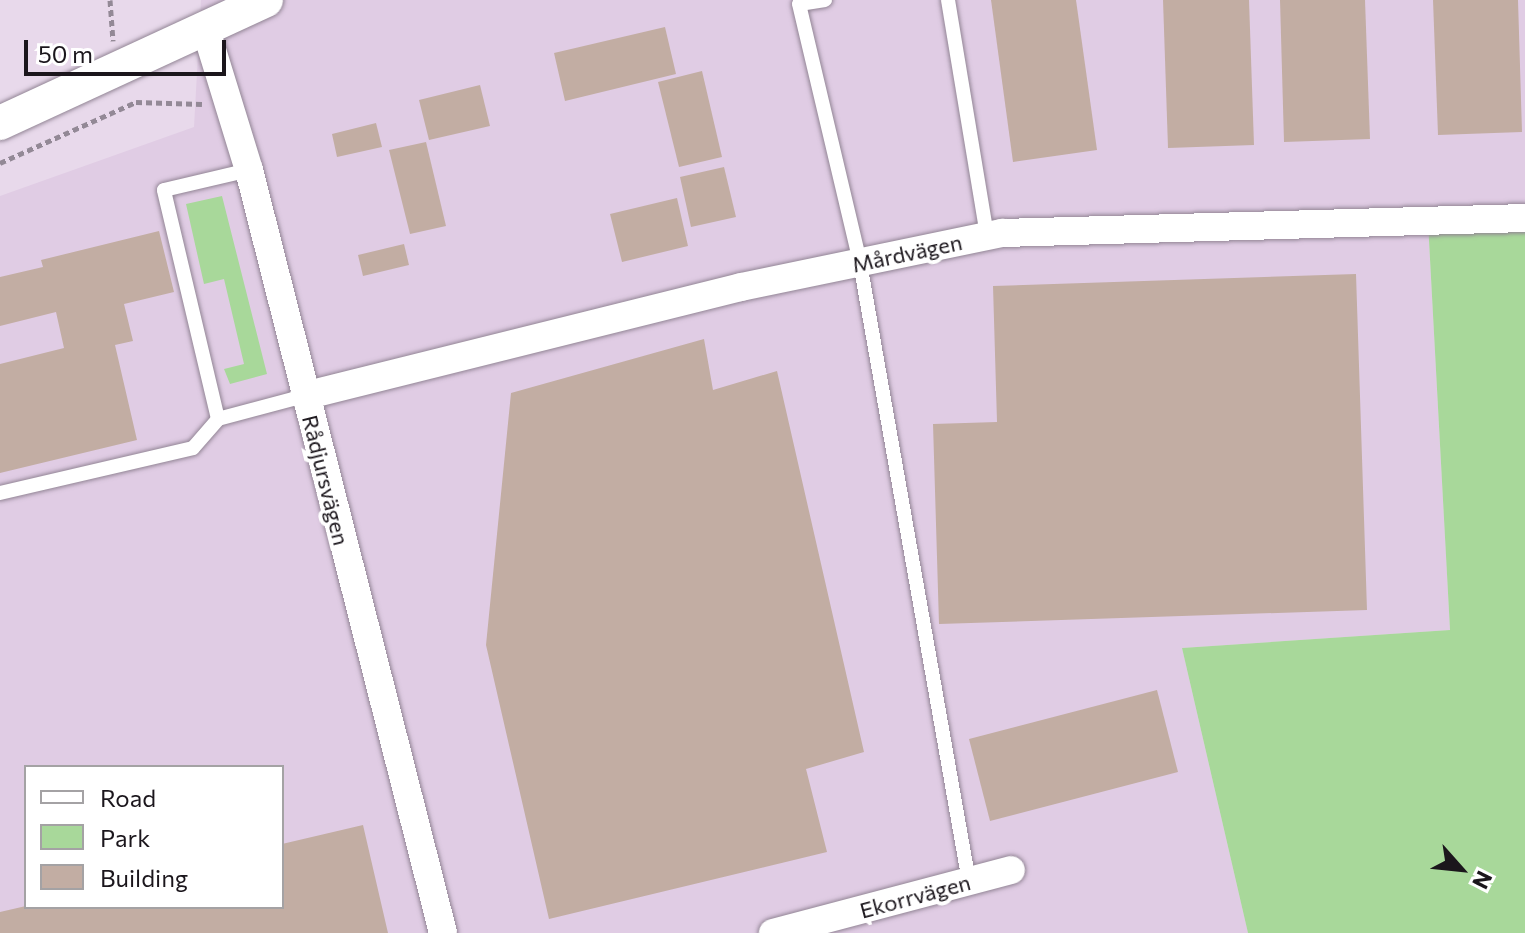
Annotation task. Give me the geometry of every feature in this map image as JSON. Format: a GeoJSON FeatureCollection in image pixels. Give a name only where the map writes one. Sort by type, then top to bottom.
{"type":"FeatureCollection","features":[{"type":"Feature","properties":{"kind":"street"},"geometry":{"type":"LineString","coordinates":[[0,123],[266,0]]}},
{"type":"Feature","properties":{"kind":"street","name":"Rådjursvägen"},"geometry":{"type":"LineString","coordinates":[[205,27],[249,170],[443,933]]}},
{"type":"Feature","properties":{"kind":"street"},"geometry":{"type":"LineString","coordinates":[[0,105],[122,64]]}},
{"type":"Feature","properties":{"kind":"street","name":"Mårdvägen"},"geometry":{"type":"LineString","coordinates":[[304,396],[860,263],[987,236],[1525,218]]}},
{"type":"Feature","properties":{"kind":"street","name":"Ekorrvägen"},"geometry":{"type":"LineString","coordinates":[[773,933],[1011,870]]}},
{"type":"Feature","properties":{"kind":"lane"},"geometry":{"type":"LineString","coordinates":[[825,0],[799,4],[860,263],[969,882]]}},
{"type":"Feature","properties":{"kind":"lane"},"geometry":{"type":"LineString","coordinates":[[948,0],[987,236]]}},
{"type":"Feature","properties":{"kind":"lane"},"geometry":{"type":"LineString","coordinates":[[218,419],[164,190],[249,170]]}},
{"type":"Feature","properties":{"kind":"lane"},"geometry":{"type":"LineString","coordinates":[[0,493],[193,448],[218,419],[304,396]]}},
{"type":"Feature","properties":{"kind":"path"},"geometry":{"type":"LineString","coordinates":[[110,0],[110,34],[122,64]]}},
{"type":"Feature","properties":{"kind":"path"},"geometry":{"type":"LineString","coordinates":[[0,163],[136,102],[200,104],[226,95]]}},
{"type":"Feature","properties":{"kind":"shaded area"},"geometry":{"type":"Polygon","coordinates":[[[201,0],[1525,0],[1525,218],[1428,222],[1450,630],[1182,648],[1248,933],[0,933],[0,196],[194,127],[201,0]]]}},
{"type":"Feature","properties":{"kind":"green space"},"geometry":{"type":"Polygon","coordinates":[[[222,196],[267,374],[230,384],[224,369],[244,364],[224,279],[204,284],[186,204],[222,196]]]}},
{"type":"Feature","properties":{"kind":"green space"},"geometry":{"type":"Polygon","coordinates":[[[1525,218],[1525,933],[1248,933],[1182,648],[1450,630],[1428,222],[1525,218]]]}},
{"type":"Feature","properties":{"kind":"building"},"geometry":{"type":"Polygon","coordinates":[[[991,0],[1076,0],[1097,150],[1013,162],[991,0]]]}},
{"type":"Feature","properties":{"kind":"building"},"geometry":{"type":"Polygon","coordinates":[[[1163,0],[1249,0],[1254,145],[1168,148],[1163,0]]]}},
{"type":"Feature","properties":{"kind":"building"},"geometry":{"type":"Polygon","coordinates":[[[1280,0],[1365,0],[1370,139],[1284,142],[1280,0]]]}},
{"type":"Feature","properties":{"kind":"building"},"geometry":{"type":"Polygon","coordinates":[[[1433,0],[1518,0],[1522,132],[1438,135],[1433,0]]]}},
{"type":"Feature","properties":{"kind":"building"},"geometry":{"type":"Polygon","coordinates":[[[665,27],[676,74],[565,101],[554,53],[665,27]]]}},
{"type":"Feature","properties":{"kind":"building"},"geometry":{"type":"Polygon","coordinates":[[[702,71],[722,157],[679,167],[658,82],[702,71]]]}},
{"type":"Feature","properties":{"kind":"building"},"geometry":{"type":"Polygon","coordinates":[[[480,85],[490,126],[429,140],[419,100],[480,85]]]}},
{"type":"Feature","properties":{"kind":"building"},"geometry":{"type":"Polygon","coordinates":[[[376,123],[382,147],[337,157],[332,134],[376,123]]]}},
{"type":"Feature","properties":{"kind":"building"},"geometry":{"type":"Polygon","coordinates":[[[426,142],[446,226],[410,234],[389,150],[426,142]]]}},
{"type":"Feature","properties":{"kind":"building"},"geometry":{"type":"Polygon","coordinates":[[[724,167],[736,217],[691,227],[680,177],[724,167]]]}},
{"type":"Feature","properties":{"kind":"building"},"geometry":{"type":"Polygon","coordinates":[[[677,198],[688,246],[622,262],[610,214],[677,198]]]}},
{"type":"Feature","properties":{"kind":"building"},"geometry":{"type":"Polygon","coordinates":[[[159,231],[174,292],[124,304],[133,341],[115,345],[137,440],[0,473],[0,364],[64,348],[56,312],[0,326],[0,277],[43,267],[41,260],[159,231]]]}},
{"type":"Feature","properties":{"kind":"building"},"geometry":{"type":"Polygon","coordinates":[[[404,244],[409,265],[363,276],[358,255],[404,244]]]}},
{"type":"Feature","properties":{"kind":"building"},"geometry":{"type":"Polygon","coordinates":[[[1356,274],[1367,610],[939,624],[933,424],[997,422],[993,286],[1356,274]]]}},
{"type":"Feature","properties":{"kind":"building"},"geometry":{"type":"Polygon","coordinates":[[[704,339],[713,390],[777,371],[864,752],[806,769],[827,852],[549,919],[486,645],[511,393],[704,339]]]}},
{"type":"Feature","properties":{"kind":"building"},"geometry":{"type":"Polygon","coordinates":[[[1157,690],[1178,772],[990,821],[969,739],[1157,690]]]}},
{"type":"Feature","properties":{"kind":"building"},"geometry":{"type":"Polygon","coordinates":[[[363,825],[388,933],[0,933],[0,912],[24,906],[24,909],[284,909],[284,844],[363,825]]]}}]}
